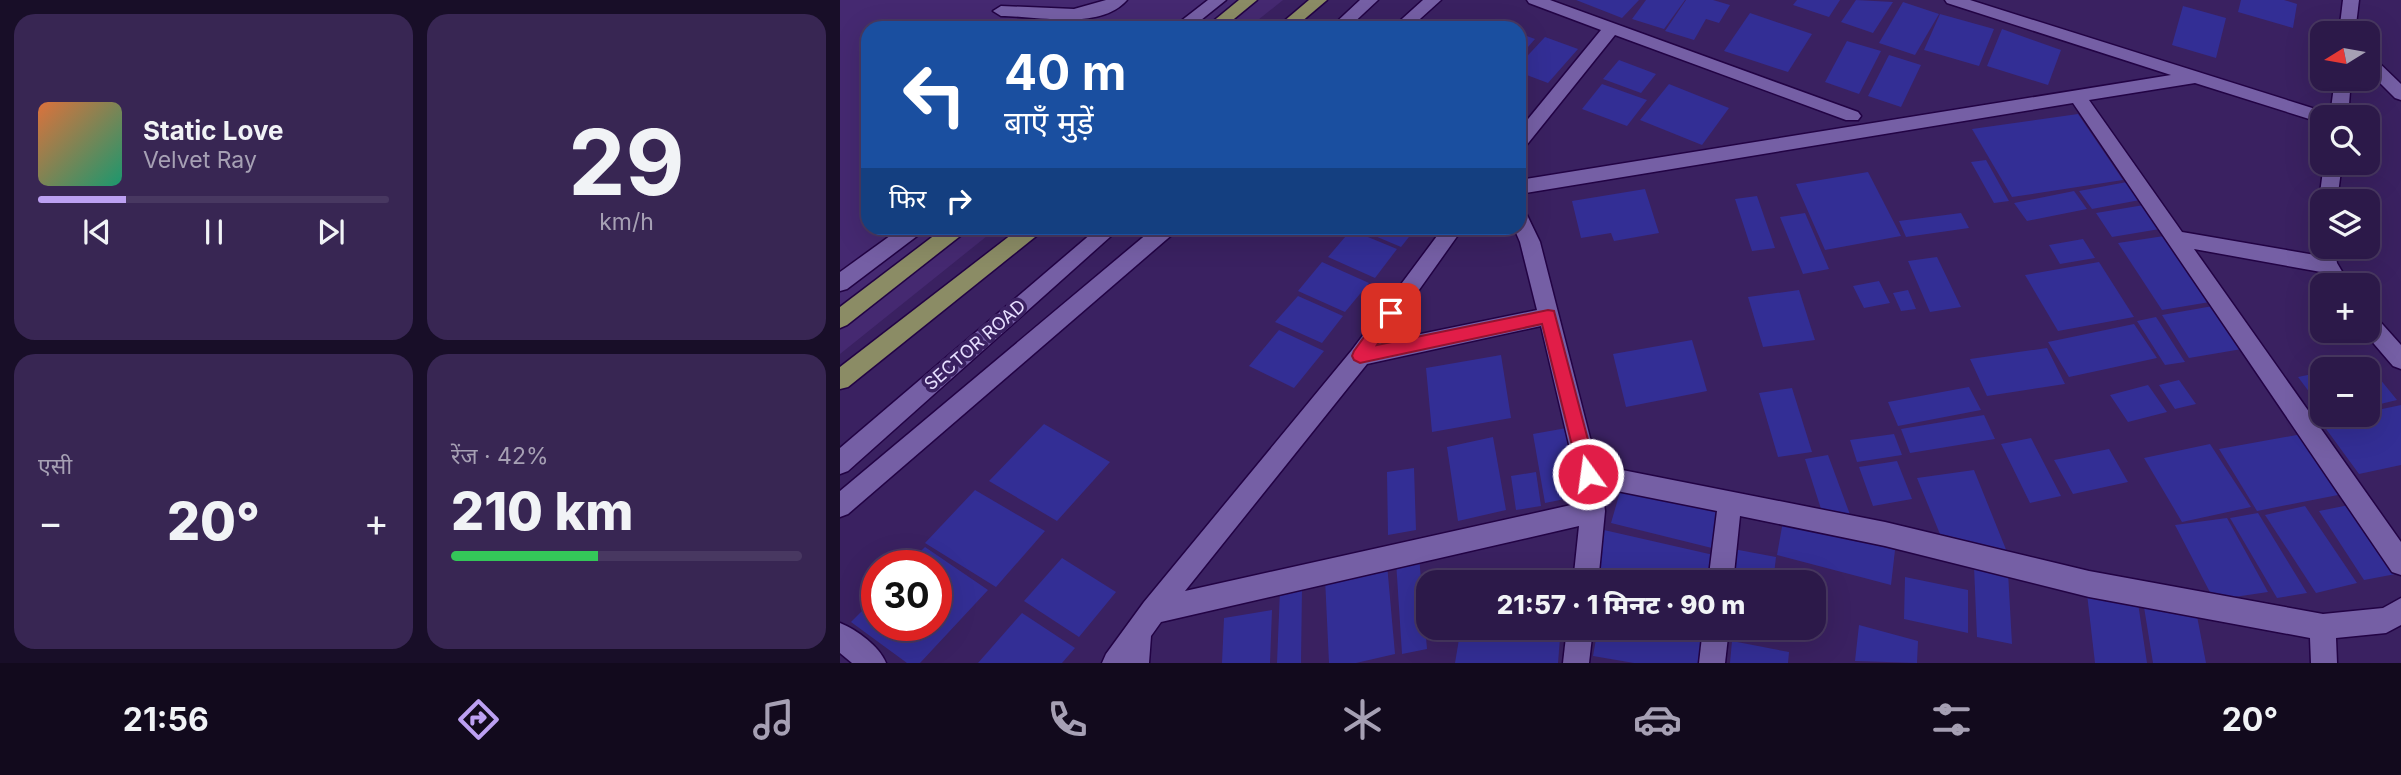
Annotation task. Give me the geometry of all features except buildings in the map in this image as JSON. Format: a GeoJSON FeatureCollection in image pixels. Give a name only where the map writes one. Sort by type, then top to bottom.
{"type":"FeatureCollection","features":[{"type":"Feature","properties":{"kind":"main road"},"geometry":{"type":"LineString","coordinates":[[1222,21],[1249,0]]}},
{"type":"Feature","properties":{"kind":"main road"},"geometry":{"type":"LineString","coordinates":[[1293,21],[1319,0]]}},
{"type":"Feature","properties":{"kind":"main road"},"geometry":{"type":"LineString","coordinates":[[840,318],[948,235]]}},
{"type":"Feature","properties":{"kind":"main road"},"geometry":{"type":"LineString","coordinates":[[840,380],[1023,235]]}},
{"type":"Feature","properties":{"kind":"street"},"geometry":{"type":"LineString","coordinates":[[1001,11],[1023,9],[1069,17],[1101,10],[1119,0]]}},
{"type":"Feature","properties":{"kind":"street"},"geometry":{"type":"LineString","coordinates":[[1190,21],[1218,0]]}},
{"type":"Feature","properties":{"kind":"street"},"geometry":{"type":"LineString","coordinates":[[1346,21],[1370,0]]}},
{"type":"Feature","properties":{"kind":"street"},"geometry":{"type":"LineString","coordinates":[[1408,21],[1433,0]]}},
{"type":"Feature","properties":{"kind":"street"},"geometry":{"type":"LineString","coordinates":[[1535,0],[1852,117]]}},
{"type":"Feature","properties":{"kind":"street"},"geometry":{"type":"LineString","coordinates":[[1953,0],[2310,113]]}},
{"type":"Feature","properties":{"kind":"street"},"geometry":{"type":"LineString","coordinates":[[2348,21],[2351,0]]}},
{"type":"Feature","properties":{"kind":"street"},"geometry":{"type":"LineString","coordinates":[[1526,133],[1612,28]]}},
{"type":"Feature","properties":{"kind":"street"},"geometry":{"type":"LineString","coordinates":[[2380,74],[2401,94]]}},
{"type":"Feature","properties":{"kind":"street"},"geometry":{"type":"LineString","coordinates":[[1526,186],[2195,77]]}},
{"type":"Feature","properties":{"kind":"street"},"geometry":{"type":"LineString","coordinates":[[2077,96],[2401,563]]}},
{"type":"Feature","properties":{"kind":"street"},"geometry":{"type":"LineString","coordinates":[[1526,233],[1588,474],[1593,511],[1586,570]]}},
{"type":"Feature","properties":{"kind":"street"},"geometry":{"type":"LineString","coordinates":[[840,283],[905,235]]}},
{"type":"Feature","properties":{"kind":"street","name":"SECTOR ROAD"},"geometry":{"type":"LineString","coordinates":[[840,463],[1102,235]]}},
{"type":"Feature","properties":{"kind":"street"},"geometry":{"type":"LineString","coordinates":[[840,506],[1159,235]]}},
{"type":"Feature","properties":{"kind":"street"},"geometry":{"type":"LineString","coordinates":[[1115,663],[1360,356],[1448,235]]}},
{"type":"Feature","properties":{"kind":"street"},"geometry":{"type":"LineString","coordinates":[[2174,238],[2310,254]]}},
{"type":"Feature","properties":{"kind":"street"},"geometry":{"type":"LineString","coordinates":[[1360,356],[1548,316]]}},
{"type":"Feature","properties":{"kind":"street"},"geometry":{"type":"LineString","coordinates":[[2380,336],[2401,360]]}},
{"type":"Feature","properties":{"kind":"street"},"geometry":{"type":"LineString","coordinates":[[1588,474],[1885,534],[2089,584],[2323,627],[2386,620],[2401,611]]}},
{"type":"Feature","properties":{"kind":"street"},"geometry":{"type":"LineString","coordinates":[[1722,570],[1731,504]]}},
{"type":"Feature","properties":{"kind":"street"},"geometry":{"type":"LineString","coordinates":[[1146,621],[1593,511]]}},
{"type":"Feature","properties":{"kind":"street"},"geometry":{"type":"LineString","coordinates":[[1136,663],[1146,621]]}},
{"type":"Feature","properties":{"kind":"street"},"geometry":{"type":"LineString","coordinates":[[2323,627],[2324,663]]}},
{"type":"Feature","properties":{"kind":"street"},"geometry":{"type":"LineString","coordinates":[[840,636],[873,663]]}},
{"type":"Feature","properties":{"kind":"street"},"geometry":{"type":"LineString","coordinates":[[1576,663],[1579,640]]}},
{"type":"Feature","properties":{"kind":"street"},"geometry":{"type":"LineString","coordinates":[[1712,663],[1715,640]]}},
{"type":"Feature","properties":{"kind":"shaded area"},"geometry":{"type":"Polygon","coordinates":[[[840,0],[1283,0],[1257,21],[861,21],[861,235],[988,235],[840,354],[840,0]]]}},
{"type":"Feature","properties":{"kind":"route"},"geometry":{"type":"LineString","coordinates":[[1391,313],[1360,356],[1548,316],[1588,474]]}}]}
